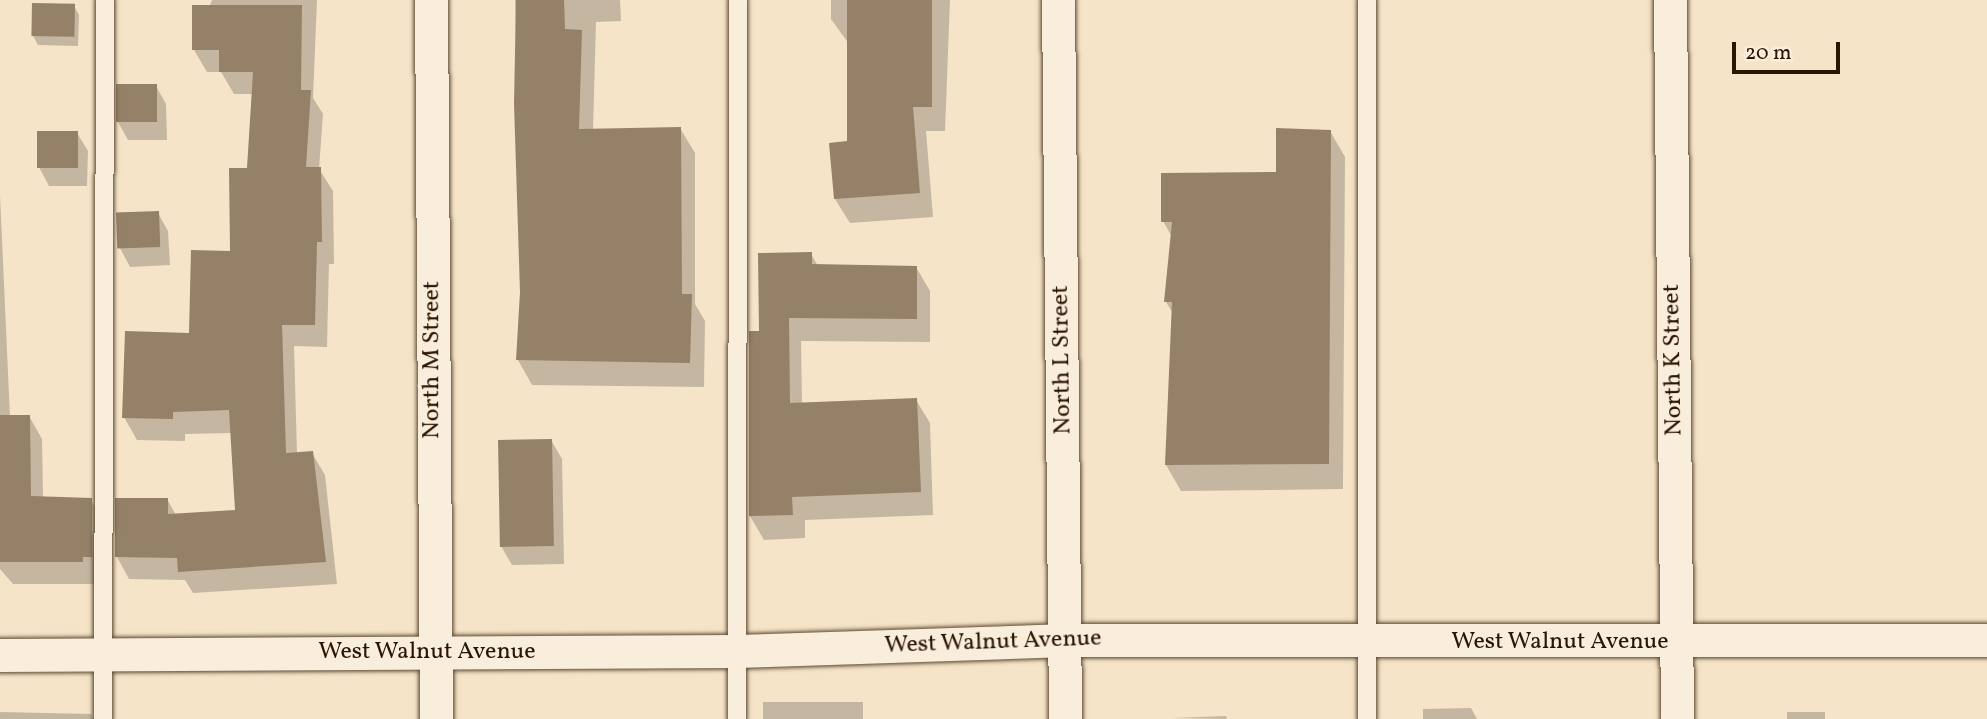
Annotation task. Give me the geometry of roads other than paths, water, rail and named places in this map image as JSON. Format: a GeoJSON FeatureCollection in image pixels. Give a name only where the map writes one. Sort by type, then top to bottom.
{"type":"FeatureCollection","features":[{"type":"Feature","properties":{"kind":"street","name":"North M Street"},"geometry":{"type":"LineString","coordinates":[[431,0],[436,719]]}},
{"type":"Feature","properties":{"kind":"street","name":"North L Street"},"geometry":{"type":"LineString","coordinates":[[1058,0],[1067,640],[1065,719]]}},
{"type":"Feature","properties":{"kind":"street","name":"North K Street"},"geometry":{"type":"LineString","coordinates":[[1670,0],[1677,719]]}},
{"type":"Feature","properties":{"kind":"street","name":"West Walnut Avenue"},"geometry":{"type":"LineString","coordinates":[[0,654],[738,652],[1067,640],[1678,643],[1987,640]]}},
{"type":"Feature","properties":{"kind":"lane"},"geometry":{"type":"LineString","coordinates":[[103,719],[104,0]]}},
{"type":"Feature","properties":{"kind":"lane"},"geometry":{"type":"LineString","coordinates":[[737,719],[738,0]]}},
{"type":"Feature","properties":{"kind":"lane"},"geometry":{"type":"LineString","coordinates":[[1367,0],[1367,719]]}}]}
